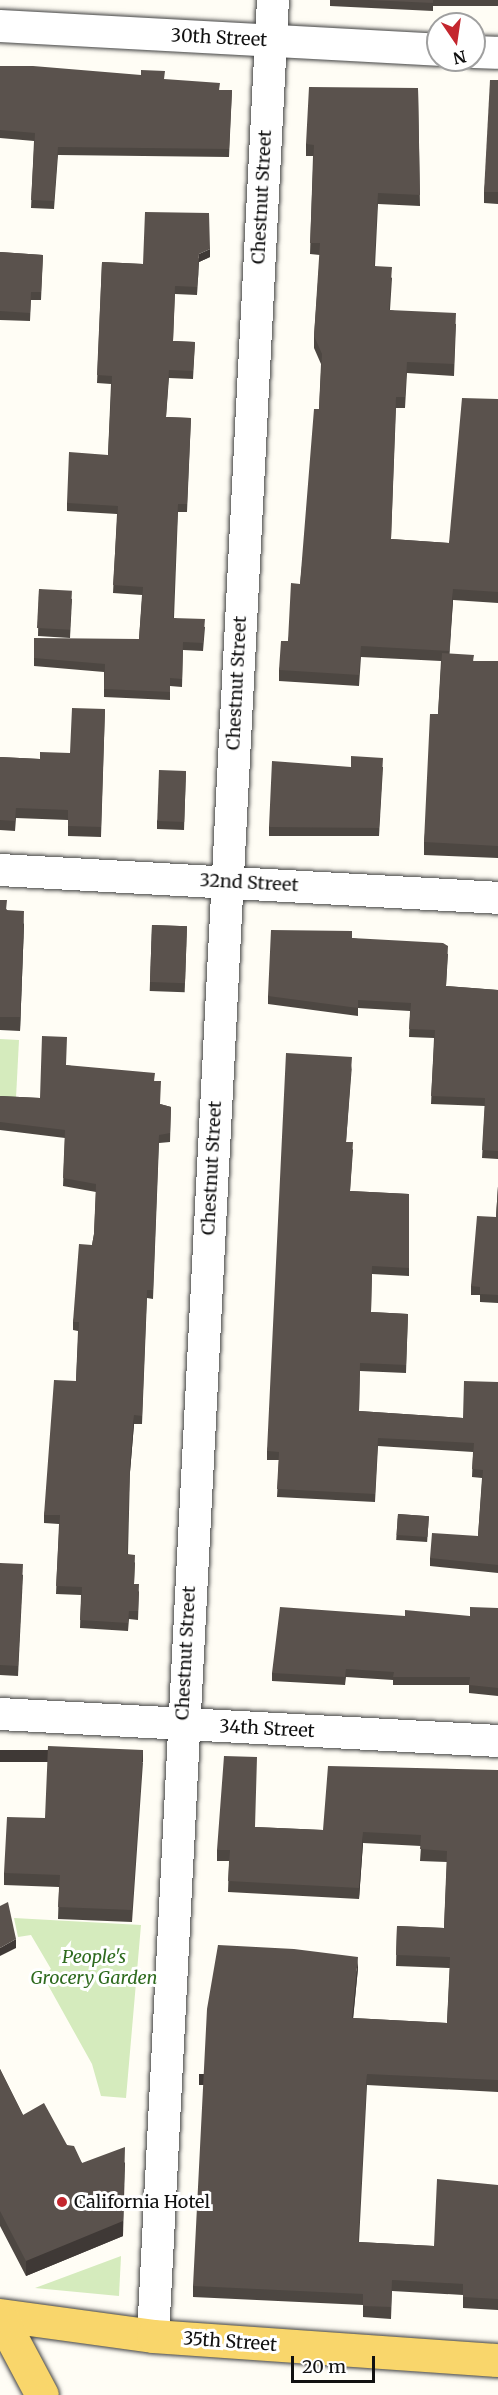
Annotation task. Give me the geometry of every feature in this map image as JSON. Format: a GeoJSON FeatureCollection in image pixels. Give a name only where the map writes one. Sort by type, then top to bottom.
{"type":"FeatureCollection","features":[{"type":"Feature","properties":{"kind":"main road","name":"35th Street"},"geometry":{"type":"LineString","coordinates":[[0,2316],[153,2336],[498,2360]]}},
{"type":"Feature","properties":{"kind":"main road"},"geometry":{"type":"LineString","coordinates":[[0,2316],[42,2395]]}},
{"type":"Feature","properties":{"kind":"street","name":"Chestnut Street"},"geometry":{"type":"LineString","coordinates":[[153,2336],[182,1725],[273,0]]}},
{"type":"Feature","properties":{"kind":"street","name":"30th Street"},"geometry":{"type":"LineString","coordinates":[[0,26],[426,49]]}},
{"type":"Feature","properties":{"kind":"street","name":"32nd Street"},"geometry":{"type":"LineString","coordinates":[[0,870],[498,898]]}},
{"type":"Feature","properties":{"kind":"street","name":"34th Street"},"geometry":{"type":"LineString","coordinates":[[0,1714],[498,1741]]}},
{"type":"Feature","properties":{"kind":"green space"},"geometry":{"type":"Polygon","coordinates":[[[0,1039],[19,1040],[16,1098],[0,1097],[0,1039]]]}},
{"type":"Feature","properties":{"kind":"green space","name":"People's Grocery Garden"},"geometry":{"type":"Polygon","coordinates":[[[14,1918],[141,1925],[126,2098],[101,2096],[92,2064],[43,1976],[51,1969],[31,1935],[18,1937],[14,1918]]]}},
{"type":"Feature","properties":{"kind":"green space"},"geometry":{"type":"Polygon","coordinates":[[[121,2256],[119,2296],[35,2288],[121,2256]]]}},
{"type":"Feature","properties":{"kind":"building"},"geometry":{"type":"Polygon","coordinates":[[[368,0],[433,0],[433,3],[368,0]]]}},
{"type":"Feature","properties":{"kind":"building"},"geometry":{"type":"Polygon","coordinates":[[[0,66],[33,66],[141,75],[141,70],[165,71],[164,79],[220,83],[219,90],[232,90],[229,149],[58,147],[54,201],[31,200],[35,133],[0,130],[0,66]]]}},
{"type":"Feature","properties":{"kind":"building"},"geometry":{"type":"Polygon","coordinates":[[[490,80],[498,80],[498,192],[484,192],[490,80]]]}},
{"type":"Feature","properties":{"kind":"building"},"geometry":{"type":"Polygon","coordinates":[[[309,87],[418,88],[420,195],[378,193],[374,266],[392,267],[389,310],[456,313],[454,364],[407,362],[405,397],[396,397],[391,539],[449,543],[462,398],[498,399],[498,592],[453,589],[449,651],[361,646],[359,675],[279,670],[281,641],[288,641],[291,583],[300,584],[314,409],[319,409],[322,354],[314,336],[320,243],[310,243],[314,145],[306,144],[309,87]]]}},
{"type":"Feature","properties":{"kind":"building"},"geometry":{"type":"Polygon","coordinates":[[[145,212],[209,213],[210,249],[199,254],[197,287],[175,286],[173,341],[195,342],[193,371],[169,370],[166,417],[191,418],[187,504],[178,504],[173,618],[205,619],[203,643],[183,642],[182,679],[170,678],[170,692],[104,689],[105,664],[34,658],[34,638],[139,639],[143,587],[113,585],[118,506],[67,503],[69,452],[108,455],[112,376],[97,375],[102,262],[143,264],[145,212]]]}},
{"type":"Feature","properties":{"kind":"building"},"geometry":{"type":"Polygon","coordinates":[[[0,252],[43,255],[41,292],[31,292],[30,313],[0,311],[0,252]]]}},
{"type":"Feature","properties":{"kind":"building"},"geometry":{"type":"Polygon","coordinates":[[[39,589],[72,591],[70,630],[37,628],[39,589]]]}},
{"type":"Feature","properties":{"kind":"building"},"geometry":{"type":"Polygon","coordinates":[[[442,653],[474,655],[473,661],[498,661],[498,846],[424,842],[430,714],[438,714],[442,653]]]}},
{"type":"Feature","properties":{"kind":"building"},"geometry":{"type":"Polygon","coordinates":[[[72,708],[105,709],[101,827],[68,826],[68,810],[16,808],[15,821],[0,820],[0,757],[40,759],[40,752],[70,753],[72,708]]]}},
{"type":"Feature","properties":{"kind":"building"},"geometry":{"type":"Polygon","coordinates":[[[351,756],[383,758],[379,828],[269,827],[272,761],[351,767],[351,756]]]}},
{"type":"Feature","properties":{"kind":"building"},"geometry":{"type":"Polygon","coordinates":[[[159,770],[186,771],[184,822],[157,821],[159,770]]]}},
{"type":"Feature","properties":{"kind":"building"},"geometry":{"type":"Polygon","coordinates":[[[0,900],[7,900],[6,910],[24,911],[20,1017],[0,1017],[0,900]]]}},
{"type":"Feature","properties":{"kind":"building"},"geometry":{"type":"Polygon","coordinates":[[[152,925],[187,926],[185,983],[150,982],[152,925]]]}},
{"type":"Feature","properties":{"kind":"building"},"geometry":{"type":"Polygon","coordinates":[[[271,930],[352,931],[352,938],[443,943],[448,946],[446,986],[498,990],[498,1151],[482,1150],[485,1098],[431,1096],[435,1030],[409,1029],[411,1003],[358,1000],[358,1008],[268,996],[271,930]]]}},
{"type":"Feature","properties":{"kind":"building"},"geometry":{"type":"Polygon","coordinates":[[[42,1036],[67,1037],[66,1065],[155,1073],[154,1081],[161,1081],[160,1104],[171,1107],[170,1133],[159,1135],[153,1290],[147,1290],[142,1416],[134,1415],[130,1463],[127,1554],[135,1555],[134,1584],[139,1584],[138,1611],[129,1611],[128,1623],[80,1620],[82,1587],[56,1586],[60,1515],[44,1515],[54,1380],[76,1381],[79,1322],[73,1322],[79,1244],[92,1245],[96,1184],[63,1178],[65,1130],[0,1122],[0,1096],[40,1098],[42,1036]]]}},
{"type":"Feature","properties":{"kind":"building"},"geometry":{"type":"Polygon","coordinates":[[[286,1053],[352,1057],[346,1142],[353,1142],[350,1191],[409,1194],[409,1268],[372,1266],[371,1312],[408,1314],[406,1365],[360,1363],[359,1411],[463,1418],[464,1381],[498,1382],[498,1565],[430,1558],[432,1533],[478,1536],[483,1470],[472,1469],[474,1443],[378,1438],[375,1494],[277,1489],[279,1452],[267,1451],[286,1053]]]}},
{"type":"Feature","properties":{"kind":"building"},"geometry":{"type":"Polygon","coordinates":[[[498,1186],[498,1295],[480,1294],[480,1287],[471,1286],[477,1216],[496,1217],[498,1186]]]}},
{"type":"Feature","properties":{"kind":"building"},"geometry":{"type":"Polygon","coordinates":[[[398,1514],[429,1516],[427,1537],[397,1535],[398,1514]]]}},
{"type":"Feature","properties":{"kind":"building"},"geometry":{"type":"Polygon","coordinates":[[[0,1563],[23,1564],[18,1666],[0,1665],[0,1563]]]}},
{"type":"Feature","properties":{"kind":"building"},"geometry":{"type":"Polygon","coordinates":[[[280,1607],[405,1616],[405,1610],[470,1616],[470,1607],[498,1608],[498,1688],[469,1685],[470,1677],[393,1677],[394,1672],[346,1669],[345,1677],[272,1673],[280,1607]]]}},
{"type":"Feature","properties":{"kind":"building"},"geometry":{"type":"Polygon","coordinates":[[[48,1746],[143,1750],[132,1910],[58,1907],[60,1875],[4,1873],[7,1817],[45,1818],[48,1746]]]}},
{"type":"Feature","properties":{"kind":"building"},"geometry":{"type":"Polygon","coordinates":[[[224,1756],[257,1757],[255,1827],[323,1830],[328,1766],[498,1770],[498,2080],[367,2074],[358,2242],[434,2246],[437,2179],[498,2185],[498,2299],[463,2297],[463,2284],[392,2280],[391,2307],[363,2306],[363,2294],[193,2286],[207,2009],[218,1945],[294,1949],[358,1957],[352,2018],[447,2023],[450,1957],[396,1955],[397,1926],[444,1928],[447,1851],[420,1849],[421,1835],[363,1832],[359,1888],[228,1881],[230,1850],[217,1850],[224,1756]]]}},
{"type":"Feature","properties":{"kind":"building"},"geometry":{"type":"Polygon","coordinates":[[[8,1902],[16,1939],[0,1948],[0,1906],[8,1902]]]}},
{"type":"Feature","properties":{"kind":"building","name":"California Hotel"},"geometry":{"type":"Polygon","coordinates":[[[0,2069],[23,2115],[44,2103],[67,2145],[74,2146],[82,2163],[125,2147],[123,2221],[26,2261],[0,2211],[0,2069]]]}},
{"type":"Feature","properties":{"kind":"place","name":"California Hotel"},"geometry":{"type":"Point","coordinates":[62,2202]}}]}
